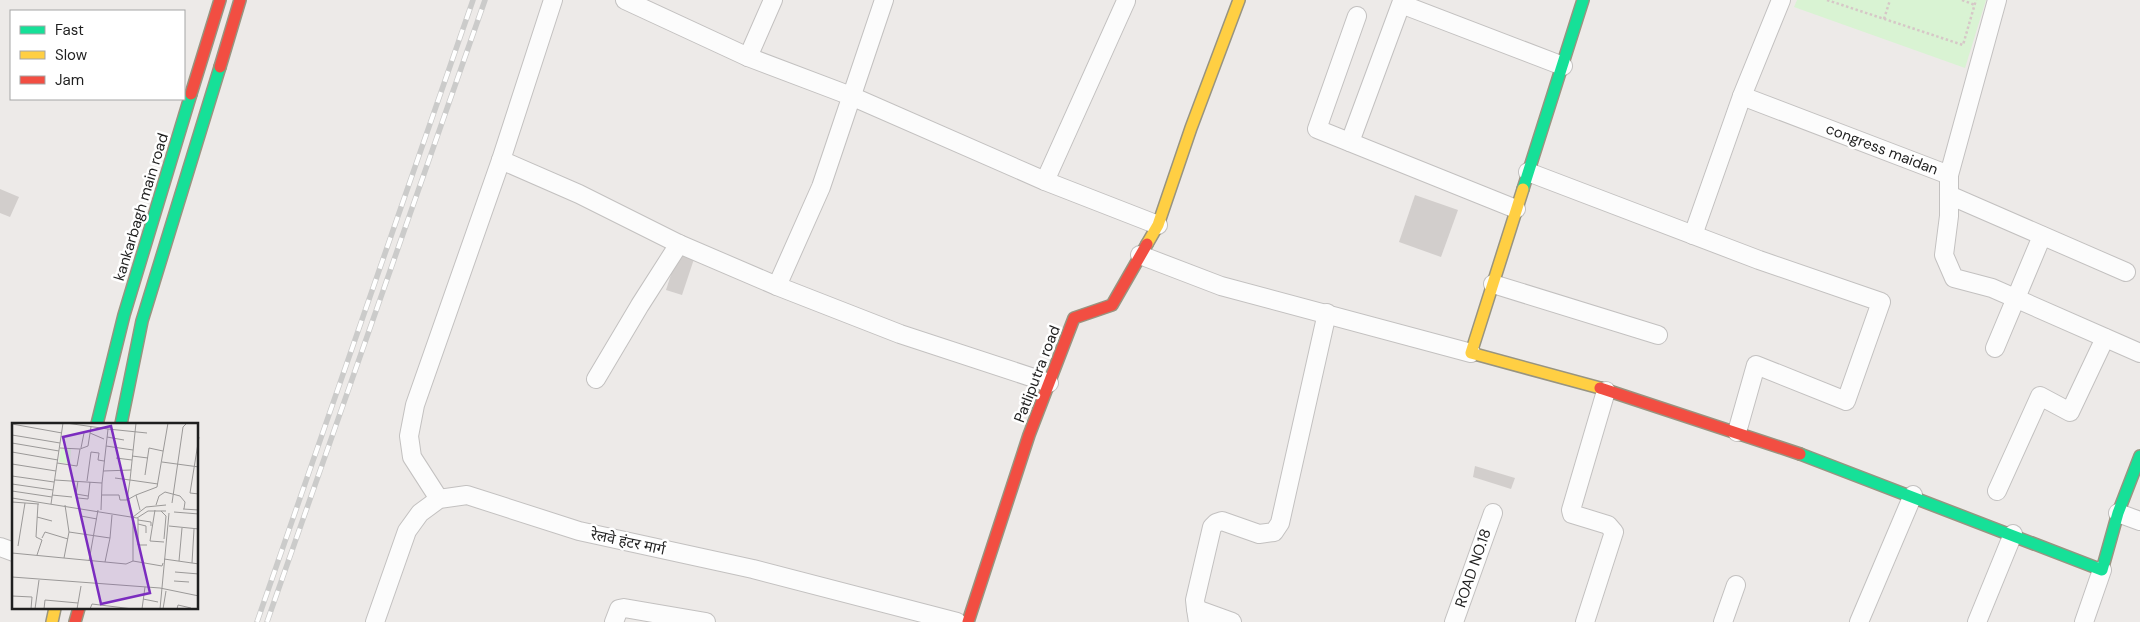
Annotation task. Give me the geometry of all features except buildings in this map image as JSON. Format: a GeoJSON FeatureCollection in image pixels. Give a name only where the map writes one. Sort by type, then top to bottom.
{"type":"FeatureCollection","features":[{"type":"Feature","properties":{"kind":"main road","name":"kankarbagh main road"},"geometry":{"type":"LineString","coordinates":[[97,423],[124,315],[220,0]]}},
{"type":"Feature","properties":{"kind":"main road"},"geometry":{"type":"LineString","coordinates":[[121,423],[142,321],[240,0]]}},
{"type":"Feature","properties":{"kind":"main road","name":"Patliputra road"},"geometry":{"type":"LineString","coordinates":[[968,622],[1029,434],[1074,318],[1112,305],[1158,225],[1191,128],[1239,0]]}},
{"type":"Feature","properties":{"kind":"main road"},"geometry":{"type":"LineString","coordinates":[[1583,0],[1472,353],[1666,408],[1737,432],[1913,495],[2102,570],[2118,512],[2140,456]]}},
{"type":"Feature","properties":{"kind":"street"},"geometry":{"type":"LineString","coordinates":[[439,499],[412,457],[408,436],[415,405],[501,160],[553,0]]}},
{"type":"Feature","properties":{"kind":"street"},"geometry":{"type":"LineString","coordinates":[[625,0],[748,57],[851,96],[1045,181],[1158,225]]}},
{"type":"Feature","properties":{"kind":"street"},"geometry":{"type":"LineString","coordinates":[[748,57],[773,0]]}},
{"type":"Feature","properties":{"kind":"street"},"geometry":{"type":"LineString","coordinates":[[777,286],[820,187],[884,0]]}},
{"type":"Feature","properties":{"kind":"street"},"geometry":{"type":"LineString","coordinates":[[1693,236],[1742,96],[1781,0]]}},
{"type":"Feature","properties":{"kind":"street","name":"congress maidan"},"geometry":{"type":"LineString","coordinates":[[1742,96],[1949,175],[1997,0]]}},
{"type":"Feature","properties":{"kind":"street"},"geometry":{"type":"LineString","coordinates":[[1045,181],[1126,1]]}},
{"type":"Feature","properties":{"kind":"street"},"geometry":{"type":"LineString","coordinates":[[1350,142],[1401,4],[1563,66]]}},
{"type":"Feature","properties":{"kind":"street"},"geometry":{"type":"LineString","coordinates":[[1357,16],[1317,129],[1516,209]]}},
{"type":"Feature","properties":{"kind":"street"},"geometry":{"type":"LineString","coordinates":[[501,160],[579,194],[679,244],[777,286],[900,334],[1049,383]]}},
{"type":"Feature","properties":{"kind":"street"},"geometry":{"type":"LineString","coordinates":[[1528,172],[1693,236],[1881,302],[1846,401],[1756,365],[1737,432]]}},
{"type":"Feature","properties":{"kind":"street"},"geometry":{"type":"LineString","coordinates":[[1949,175],[1949,216],[1944,255],[1954,278],[1992,288],[2140,353]]}},
{"type":"Feature","properties":{"kind":"street"},"geometry":{"type":"LineString","coordinates":[[1949,195],[2126,272]]}},
{"type":"Feature","properties":{"kind":"street"},"geometry":{"type":"LineString","coordinates":[[1994,348],[2042,236]]}},
{"type":"Feature","properties":{"kind":"street"},"geometry":{"type":"LineString","coordinates":[[596,379],[679,244]]}},
{"type":"Feature","properties":{"kind":"street"},"geometry":{"type":"LineString","coordinates":[[1140,255],[1221,286],[1472,353]]}},
{"type":"Feature","properties":{"kind":"street"},"geometry":{"type":"LineString","coordinates":[[1493,284],[1658,335]]}},
{"type":"Feature","properties":{"kind":"street"},"geometry":{"type":"LineString","coordinates":[[1232,622],[1197,615],[1195,600],[1212,527],[1216,522],[1222,521],[1259,534],[1274,532],[1280,523],[1327,313]]}},
{"type":"Feature","properties":{"kind":"street"},"geometry":{"type":"LineString","coordinates":[[1997,491],[2040,396],[2070,412],[2105,338]]}},
{"type":"Feature","properties":{"kind":"street"},"geometry":{"type":"LineString","coordinates":[[1585,622],[1614,532],[1608,525],[1572,514],[1571,510],[1606,391]]}},
{"type":"Feature","properties":{"kind":"street","name":"रेलवे हंटर मार्ग"},"geometry":{"type":"LineString","coordinates":[[375,622],[407,531],[420,513],[439,499],[467,495],[579,531],[753,569],[956,622]]}},
{"type":"Feature","properties":{"kind":"street"},"geometry":{"type":"LineString","coordinates":[[1860,622],[1913,495]]}},
{"type":"Feature","properties":{"kind":"street"},"geometry":{"type":"LineString","coordinates":[[2118,512],[2140,521]]}},
{"type":"Feature","properties":{"kind":"street","name":"ROAD NO.18"},"geometry":{"type":"LineString","coordinates":[[1454,622],[1492,513]]}},
{"type":"Feature","properties":{"kind":"street"},"geometry":{"type":"LineString","coordinates":[[1977,622],[2013,534]]}},
{"type":"Feature","properties":{"kind":"street"},"geometry":{"type":"LineString","coordinates":[[0,546],[12,551]]}},
{"type":"Feature","properties":{"kind":"street"},"geometry":{"type":"LineString","coordinates":[[2084,622],[2102,570]]}},
{"type":"Feature","properties":{"kind":"street"},"geometry":{"type":"LineString","coordinates":[[1723,622],[1736,585]]}},
{"type":"Feature","properties":{"kind":"street"},"geometry":{"type":"LineString","coordinates":[[614,622],[619,609],[624,608],[706,622]]}},
{"type":"Feature","properties":{"kind":"path"},"geometry":{"type":"LineString","coordinates":[[1827,0],[1963,45],[1976,0]]}},
{"type":"Feature","properties":{"kind":"path"},"geometry":{"type":"LineString","coordinates":[[1884,19],[1890,0]]}},
{"type":"Feature","properties":{"kind":"path"},"geometry":{"type":"LineString","coordinates":[[1962,0],[1975,5]]}},
{"type":"Feature","properties":{"kind":"green space"},"geometry":{"type":"Polygon","coordinates":[[[1797,0],[1986,0],[1965,68],[1794,7],[1797,0]]]}},
{"type":"Feature","properties":{"kind":"railway"},"geometry":{"type":"LineString","coordinates":[[257,622],[473,0]]}},
{"type":"Feature","properties":{"kind":"railway"},"geometry":{"type":"LineString","coordinates":[[267,622],[485,0]]}},
{"type":"Feature","properties":{"kind":"traffic: fast"},"geometry":{"type":"LineString","coordinates":[[1523,189],[1583,0]]}},
{"type":"Feature","properties":{"kind":"traffic: fast"},"geometry":{"type":"LineString","coordinates":[[121,423],[142,321],[220,67]]}},
{"type":"Feature","properties":{"kind":"traffic: fast"},"geometry":{"type":"LineString","coordinates":[[97,423],[124,315],[191,94]]}},
{"type":"Feature","properties":{"kind":"traffic: fast"},"geometry":{"type":"LineString","coordinates":[[1800,454],[2102,570],[2118,513],[2140,456]]}},
{"type":"Feature","properties":{"kind":"traffic: slow"},"geometry":{"type":"LineString","coordinates":[[1147,244],[1158,225],[1191,128],[1239,0]]}},
{"type":"Feature","properties":{"kind":"traffic: slow"},"geometry":{"type":"LineString","coordinates":[[1523,189],[1471,353],[1600,388]]}},
{"type":"Feature","properties":{"kind":"traffic: slow"},"geometry":{"type":"LineString","coordinates":[[52,622],[55,610]]}},
{"type":"Feature","properties":{"kind":"traffic: jam"},"geometry":{"type":"LineString","coordinates":[[191,94],[220,0]]}},
{"type":"Feature","properties":{"kind":"traffic: jam"},"geometry":{"type":"LineString","coordinates":[[220,67],[240,0]]}},
{"type":"Feature","properties":{"kind":"traffic: jam"},"geometry":{"type":"LineString","coordinates":[[968,622],[1029,435],[1074,318],[1112,305],[1147,244]]}},
{"type":"Feature","properties":{"kind":"traffic: jam"},"geometry":{"type":"LineString","coordinates":[[1600,388],[1800,454]]}},
{"type":"Feature","properties":{"kind":"traffic: jam"},"geometry":{"type":"LineString","coordinates":[[75,622],[78,610]]}}]}
